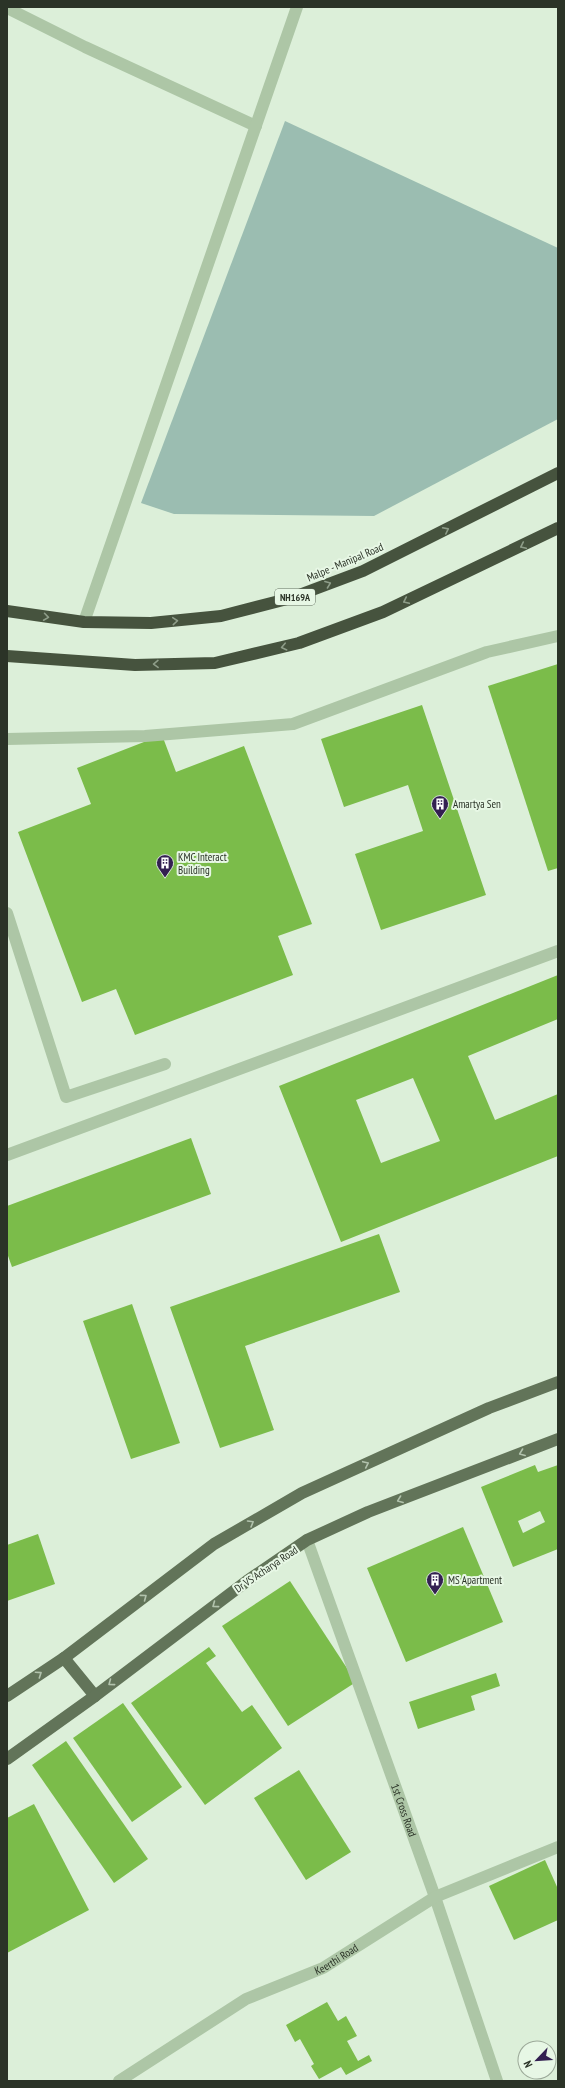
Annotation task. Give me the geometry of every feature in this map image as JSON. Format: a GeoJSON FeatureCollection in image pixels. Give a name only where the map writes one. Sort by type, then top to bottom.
{"type":"FeatureCollection","features":[{"type":"Feature","properties":{"kind":"highway","name":"Malpe - Manipal Road"},"geometry":{"type":"LineString","coordinates":[[7,611],[84,622],[151,623],[221,616],[291,598],[364,571],[558,473]]}},
{"type":"Feature","properties":{"kind":"highway"},"geometry":{"type":"LineString","coordinates":[[7,656],[135,665],[215,662],[291,645],[383,612],[558,528]]}},
{"type":"Feature","properties":{"kind":"main road"},"geometry":{"type":"LineString","coordinates":[[7,1696],[64,1658],[214,1544],[302,1493],[489,1408],[558,1382]]}},
{"type":"Feature","properties":{"kind":"main road","name":"Dr VS Acharya Road"},"geometry":{"type":"LineString","coordinates":[[7,1759],[95,1696],[247,1581],[308,1540],[368,1512],[558,1439]]}},
{"type":"Feature","properties":{"kind":"main road"},"geometry":{"type":"LineString","coordinates":[[64,1658],[95,1696]]}},
{"type":"Feature","properties":{"kind":"street"},"geometry":{"type":"LineString","coordinates":[[84,622],[297,7]]}},
{"type":"Feature","properties":{"kind":"street"},"geometry":{"type":"LineString","coordinates":[[7,8],[85,47],[256,126]]}},
{"type":"Feature","properties":{"kind":"street"},"geometry":{"type":"LineString","coordinates":[[7,739],[145,736],[293,724],[487,652],[558,636]]}},
{"type":"Feature","properties":{"kind":"street"},"geometry":{"type":"LineString","coordinates":[[7,913],[66,1097],[165,1064]]}},
{"type":"Feature","properties":{"kind":"street"},"geometry":{"type":"LineString","coordinates":[[7,1155],[558,951]]}},
{"type":"Feature","properties":{"kind":"street","name":"1st Cross Road"},"geometry":{"type":"LineString","coordinates":[[308,1540],[435,1897],[497,2081]]}},
{"type":"Feature","properties":{"kind":"street","name":"Keerthi Road"},"geometry":{"type":"LineString","coordinates":[[119,2081],[246,1999],[323,1968],[435,1897],[558,1847]]}},
{"type":"Feature","properties":{"kind":"shaded area"},"geometry":{"type":"Polygon","coordinates":[[[285,121],[558,248],[558,419],[374,516],[174,514],[141,503],[285,121]]]}},
{"type":"Feature","properties":{"kind":"building","name":"Amartya Sen"},"geometry":{"type":"Polygon","coordinates":[[[558,664],[558,868],[548,871],[488,686],[558,664]]]}},
{"type":"Feature","properties":{"kind":"building","name":"Amartya Sen"},"geometry":{"type":"Polygon","coordinates":[[[422,705],[486,895],[381,930],[355,854],[423,831],[408,785],[344,807],[321,739],[422,705]]]}},
{"type":"Feature","properties":{"kind":"building","name":"KMC Interact Building"},"geometry":{"type":"Polygon","coordinates":[[[162,735],[176,772],[244,746],[312,924],[278,936],[293,975],[135,1035],[116,989],[82,1002],[18,832],[91,804],[77,768],[162,735]]]}},
{"type":"Feature","properties":{"kind":"building"},"geometry":{"type":"Polygon","coordinates":[[[558,975],[558,1019],[468,1056],[495,1120],[558,1094],[558,1156],[341,1242],[279,1086],[558,975]],[[413,1078],[356,1100],[381,1163],[440,1141],[413,1078]]]}},
{"type":"Feature","properties":{"kind":"building"},"geometry":{"type":"Polygon","coordinates":[[[191,1138],[211,1194],[12,1267],[7,1253],[7,1206],[191,1138]]]}},
{"type":"Feature","properties":{"kind":"building"},"geometry":{"type":"Polygon","coordinates":[[[379,1234],[400,1292],[245,1346],[274,1430],[220,1448],[170,1307],[379,1234]]]}},
{"type":"Feature","properties":{"kind":"building"},"geometry":{"type":"Polygon","coordinates":[[[132,1304],[180,1443],[131,1459],[83,1321],[132,1304]]]}},
{"type":"Feature","properties":{"kind":"building"},"geometry":{"type":"Polygon","coordinates":[[[535,1465],[538,1472],[558,1465],[558,1549],[513,1567],[481,1487],[535,1465]],[[540,1511],[518,1521],[523,1533],[545,1522],[540,1511]]]}},
{"type":"Feature","properties":{"kind":"building","name":"MS Apartment"},"geometry":{"type":"Polygon","coordinates":[[[463,1527],[503,1622],[406,1662],[367,1568],[463,1527]]]}},
{"type":"Feature","properties":{"kind":"building"},"geometry":{"type":"Polygon","coordinates":[[[38,1534],[55,1584],[7,1601],[7,1545],[38,1534]]]}},
{"type":"Feature","properties":{"kind":"building"},"geometry":{"type":"Polygon","coordinates":[[[290,1581],[356,1682],[288,1726],[222,1626],[290,1581]]]}},
{"type":"Feature","properties":{"kind":"building"},"geometry":{"type":"Polygon","coordinates":[[[209,1647],[216,1656],[206,1663],[242,1712],[252,1705],[282,1748],[205,1805],[131,1703],[209,1647]]]}},
{"type":"Feature","properties":{"kind":"building"},"geometry":{"type":"Polygon","coordinates":[[[496,1673],[500,1686],[471,1696],[475,1710],[418,1729],[409,1702],[496,1673]]]}},
{"type":"Feature","properties":{"kind":"building"},"geometry":{"type":"Polygon","coordinates":[[[123,1703],[182,1787],[132,1822],[73,1738],[123,1703]]]}},
{"type":"Feature","properties":{"kind":"building"},"geometry":{"type":"Polygon","coordinates":[[[66,1741],[148,1859],[114,1883],[32,1765],[66,1741]]]}},
{"type":"Feature","properties":{"kind":"building"},"geometry":{"type":"Polygon","coordinates":[[[299,1770],[351,1852],[306,1880],[254,1798],[299,1770]]]}},
{"type":"Feature","properties":{"kind":"building"},"geometry":{"type":"Polygon","coordinates":[[[34,1804],[89,1910],[7,1953],[7,1818],[34,1804]]]}},
{"type":"Feature","properties":{"kind":"building"},"geometry":{"type":"Polygon","coordinates":[[[545,1860],[558,1889],[558,1920],[514,1940],[489,1886],[545,1860]]]}},
{"type":"Feature","properties":{"kind":"building"},"geometry":{"type":"Polygon","coordinates":[[[327,2002],[338,2021],[346,2016],[357,2036],[347,2041],[358,2061],[369,2055],[372,2061],[346,2075],[341,2067],[319,2079],[311,2066],[314,2064],[300,2039],[295,2042],[286,2025],[327,2002]]]}},
{"type":"Feature","properties":{"kind":"place","name":"Amartya Sen"},"geometry":{"type":"Point","coordinates":[440,819]}},
{"type":"Feature","properties":{"kind":"place","name":"KMC Interact Building"},"geometry":{"type":"Point","coordinates":[165,878]}},
{"type":"Feature","properties":{"kind":"place","name":"MS Apartment"},"geometry":{"type":"Point","coordinates":[435,1595]}}]}
